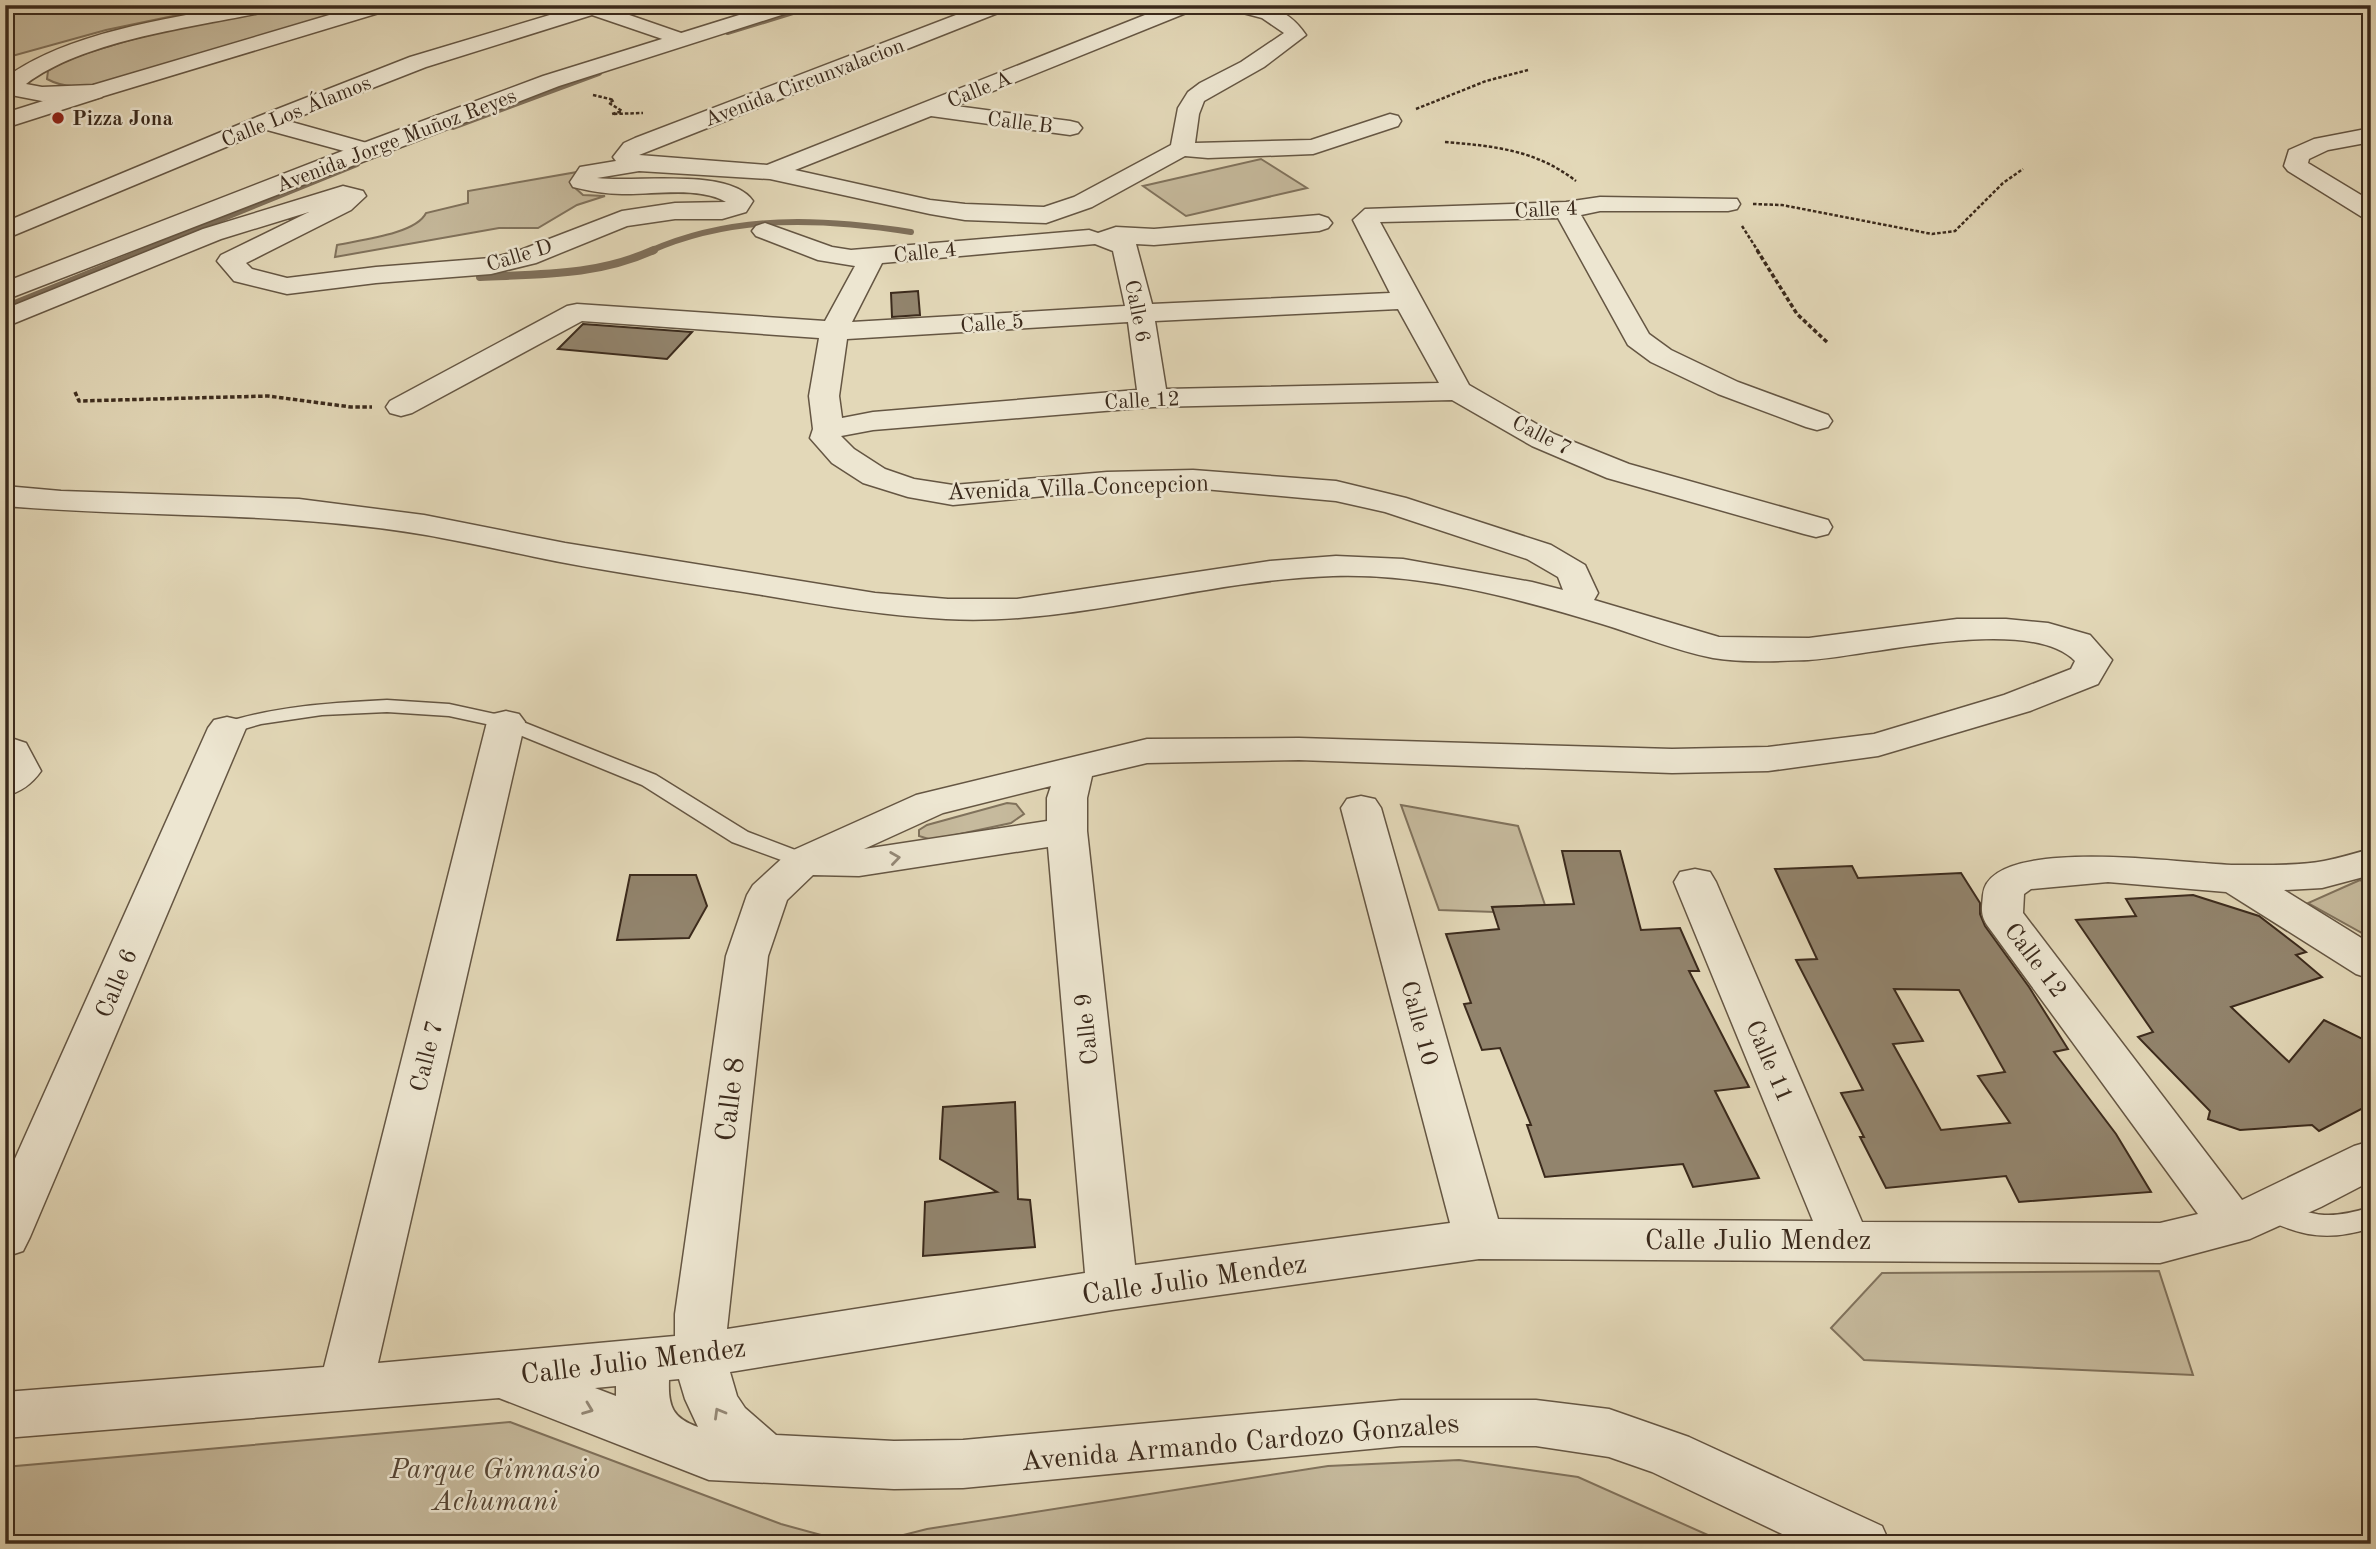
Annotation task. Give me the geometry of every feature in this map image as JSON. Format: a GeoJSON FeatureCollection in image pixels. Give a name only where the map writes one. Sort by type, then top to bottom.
{"type":"FeatureCollection","features":[{"type":"Feature","properties":{"kind":"street"},"geometry":{"type":"LineString","coordinates":[[9,88],[22,74],[45,61],[76,50],[270,5]]}},
{"type":"Feature","properties":{"kind":"street"},"geometry":{"type":"LineString","coordinates":[[5,121],[385,5]]}},
{"type":"Feature","properties":{"kind":"street","name":"Avenida Jorge Muñoz Reyes"},"geometry":{"type":"LineString","coordinates":[[5,292],[366,150],[551,81],[793,5]]}},
{"type":"Feature","properties":{"kind":"street","name":"Avenida Circunvalacion"},"geometry":{"type":"LineString","coordinates":[[641,153],[1002,5]]}},
{"type":"Feature","properties":{"kind":"street","name":"Calle A"},"geometry":{"type":"LineString","coordinates":[[770,172],[1189,5]]}},
{"type":"Feature","properties":{"kind":"street"},"geometry":{"type":"LineString","coordinates":[[770,172],[965,212],[1046,215],[1092,229],[1181,149],[1185,141],[1186,114],[1193,100],[1210,87],[1242,72],[1296,35],[1290,24],[1276,16],[1235,5]]}},
{"type":"Feature","properties":{"kind":"street"},"geometry":{"type":"LineString","coordinates":[[599,7],[680,40]]}},
{"type":"Feature","properties":{"kind":"street","name":"Calle Los Álamos"},"geometry":{"type":"LineString","coordinates":[[5,231],[265,122],[418,62],[599,7]]}},
{"type":"Feature","properties":{"kind":"street"},"geometry":{"type":"LineString","coordinates":[[9,88],[42,94],[94,92]]}},
{"type":"Feature","properties":{"kind":"street","name":"Calle B"},"geometry":{"type":"LineString","coordinates":[[928,109],[1070,128]]}},
{"type":"Feature","properties":{"kind":"street"},"geometry":{"type":"LineString","coordinates":[[1181,149],[1208,151],[1313,147],[1390,121]]}},
{"type":"Feature","properties":{"kind":"street"},"geometry":{"type":"LineString","coordinates":[[265,122],[366,150]]}},
{"type":"Feature","properties":{"kind":"street"},"geometry":{"type":"LineString","coordinates":[[2371,135],[2322,144],[2297,155],[2296,166],[2371,212]]}},
{"type":"Feature","properties":{"kind":"street","name":"Calle D"},"geometry":{"type":"LineString","coordinates":[[5,319],[212,234],[334,194],[352,194],[351,199],[342,205],[230,261],[243,275],[286,286],[376,275],[491,266],[527,257],[622,219],[675,211],[722,211],[737,206],[741,201],[734,195],[718,191],[604,186],[582,182],[589,172],[641,153],[770,172]]}},
{"type":"Feature","properties":{"kind":"street","name":"Calle 4"},"geometry":{"type":"LineString","coordinates":[[1407,300],[1366,220],[1374,214],[1566,210],[1600,204],[1728,204]]}},
{"type":"Feature","properties":{"kind":"street"},"geometry":{"type":"LineString","coordinates":[[1566,210],[1638,339],[1661,356],[1728,388],[1817,421]]}},
{"type":"Feature","properties":{"kind":"street","name":"Calle 4"},"geometry":{"type":"LineString","coordinates":[[765,231],[827,254],[872,258],[1092,229],[1154,237],[1319,223]]}},
{"type":"Feature","properties":{"kind":"street","name":"Calle 6"},"geometry":{"type":"LineString","coordinates":[[1092,229],[1125,246],[1140,313],[1153,398]]}},
{"type":"Feature","properties":{"kind":"street","name":"Avenida Villa Concepcion"},"geometry":{"type":"LineString","coordinates":[[872,258],[834,330],[824,396],[828,429],[825,438],[842,456],[874,477],[908,488],[953,495],[1107,481],[1193,479],[1336,491],[1395,505],[1539,552],[1573,572],[1581,593],[1574,604]]}},
{"type":"Feature","properties":{"kind":"street"},"geometry":{"type":"LineString","coordinates":[[1407,300],[1458,391]]}},
{"type":"Feature","properties":{"kind":"street","name":"Calle 5"},"geometry":{"type":"LineString","coordinates":[[401,407],[577,312],[868,331],[1140,313],[1407,300]]}},
{"type":"Feature","properties":{"kind":"street","name":"Calle 12"},"geometry":{"type":"LineString","coordinates":[[828,429],[873,421],[1153,398],[1458,391]]}},
{"type":"Feature","properties":{"kind":"street","name":"Calle 7"},"geometry":{"type":"LineString","coordinates":[[1458,391],[1542,440],[1618,471],[1816,527]]}},
{"type":"Feature","properties":{"kind":"street"},"geometry":{"type":"LineString","coordinates":[[5,496],[61,501],[313,511],[424,525],[565,553],[875,603],[948,609],[1017,609],[1270,571],[1336,566],[1403,569],[1532,592],[1574,604]]}},
{"type":"Feature","properties":{"kind":"street","name":"Calle 8"},"geometry":{"type":"LineString","coordinates":[[700,1355],[701,1314],[747,956],[768,895],[803,861],[930,804],[982,789],[1147,751],[1299,749],[1672,761],[1768,759],[1878,745],[1992,711],[2085,676],[2094,660],[2077,643],[2048,634],[2006,630],[1957,630],[1810,649],[1717,648],[1574,604]]}},
{"type":"Feature","properties":{"kind":"street","name":"Calle 7"},"geometry":{"type":"LineString","coordinates":[[345,1389],[506,722]]}},
{"type":"Feature","properties":{"kind":"street","name":"Calle 6"},"geometry":{"type":"LineString","coordinates":[[5,1237],[226,728]]}},
{"type":"Feature","properties":{"kind":"street"},"geometry":{"type":"LineString","coordinates":[[5,747],[13,751],[22,771],[5,785]]}},
{"type":"Feature","properties":{"kind":"street","name":"Calle 9"},"geometry":{"type":"LineString","coordinates":[[1074,769],[1067,798],[1067,831],[1112,1289]]}},
{"type":"Feature","properties":{"kind":"street","name":"Calle 10"},"geometry":{"type":"LineString","coordinates":[[1361,808],[1479,1239]]}},
{"type":"Feature","properties":{"kind":"street"},"geometry":{"type":"LineString","coordinates":[[803,861],[859,863],[1067,831]]}},
{"type":"Feature","properties":{"kind":"street","name":"Calle 12"},"geometry":{"type":"LineString","coordinates":[[2251,1217],[2002,915],[2004,889],[2019,877],[2108,869],[2236,879],[2322,875],[2371,862]]}},
{"type":"Feature","properties":{"kind":"street"},"geometry":{"type":"LineString","coordinates":[[2236,879],[2371,964]]}},
{"type":"Feature","properties":{"kind":"street","name":"Calle 11"},"geometry":{"type":"LineString","coordinates":[[1695,882],[1845,1240]]}},
{"type":"Feature","properties":{"kind":"street","name":"Calle Julio Mendez"},"geometry":{"type":"LineString","coordinates":[[5,1415],[501,1376],[700,1355],[1112,1289],[1479,1239],[2160,1243],[2251,1217],[2371,1159]]}},
{"type":"Feature","properties":{"kind":"street"},"geometry":{"type":"LineString","coordinates":[[700,1355],[714,1406],[725,1423],[762,1457]]}},
{"type":"Feature","properties":{"kind":"street"},"geometry":{"type":"LineString","coordinates":[[644,1360],[642,1392],[647,1415],[661,1437]]}},
{"type":"Feature","properties":{"kind":"street","name":"Avenida Armando Cardozo Gonzales"},"geometry":{"type":"LineString","coordinates":[[501,1376],[709,1456],[734,1459],[762,1457],[894,1465],[963,1464],[1401,1423],[1536,1423],[1609,1433],[1671,1454],[1862,1544]]}},
{"type":"Feature","properties":{"kind":"lane"},"geometry":{"type":"LineString","coordinates":[[226,728],[258,718],[322,709],[387,706],[449,710],[506,722],[649,779],[740,837],[803,861]]}},
{"type":"Feature","properties":{"kind":"lane"},"geometry":{"type":"LineString","coordinates":[[2251,1217],[2304,1226],[2334,1227],[2371,1217]]}},
{"type":"Feature","properties":{"kind":"path"},"geometry":{"type":"LineString","coordinates":[[1390,121],[1486,81],[1528,70]]}},
{"type":"Feature","properties":{"kind":"path"},"geometry":{"type":"LineString","coordinates":[[587,93],[614,100],[609,103],[622,111],[612,114],[651,114],[635,126],[616,133],[641,153]]}},
{"type":"Feature","properties":{"kind":"path"},"geometry":{"type":"LineString","coordinates":[[1445,142],[1522,150],[1552,162],[1589,195],[1566,210]]}},
{"type":"Feature","properties":{"kind":"path"},"geometry":{"type":"LineString","coordinates":[[1728,204],[1782,205],[1932,234],[1955,231],[2003,183],[2023,169]]}},
{"type":"Feature","properties":{"kind":"path"},"geometry":{"type":"LineString","coordinates":[[1728,204],[1797,314],[1828,344]]}},
{"type":"Feature","properties":{"kind":"path"},"geometry":{"type":"LineString","coordinates":[[75,392],[79,401],[268,396],[351,407],[401,407]]}},
{"type":"Feature","properties":{"kind":"green space"},"geometry":{"type":"Polygon","coordinates":[[[5,5],[226,5],[106,30],[5,58],[5,5]]]}},
{"type":"Feature","properties":{"kind":"green space"},"geometry":{"type":"Polygon","coordinates":[[[285,5],[366,5],[109,84],[70,86],[47,79],[48,71],[55,66],[96,50],[177,28],[285,5]]]}},
{"type":"Feature","properties":{"kind":"green space"},"geometry":{"type":"Polygon","coordinates":[[[1261,159],[1307,188],[1186,216],[1143,186],[1261,159]]]}},
{"type":"Feature","properties":{"kind":"green space"},"geometry":{"type":"Polygon","coordinates":[[[583,171],[573,186],[583,195],[605,196],[577,205],[538,228],[499,228],[335,257],[337,245],[400,231],[420,220],[426,213],[468,203],[468,191],[583,171]]]}},
{"type":"Feature","properties":{"kind":"green space"},"geometry":{"type":"Polygon","coordinates":[[[1007,803],[1016,804],[1024,814],[1011,823],[932,840],[919,836],[919,830],[927,825],[1007,803]]]}},
{"type":"Feature","properties":{"kind":"green space"},"geometry":{"type":"Polygon","coordinates":[[[1401,805],[1518,826],[1545,905],[1492,907],[1494,912],[1439,910],[1401,805]]]}},
{"type":"Feature","properties":{"kind":"green space"},"geometry":{"type":"Polygon","coordinates":[[[2360,880],[2363,882],[2371,916],[2371,938],[2308,903],[2360,880]]]}},
{"type":"Feature","properties":{"kind":"green space"},"geometry":{"type":"Polygon","coordinates":[[[2159,1271],[2193,1375],[1864,1360],[1831,1328],[1882,1273],[2159,1271]]]}},
{"type":"Feature","properties":{"kind":"green space","name":"Parque Gimnasio Achumani"},"geometry":{"type":"Polygon","coordinates":[[[510,1422],[781,1524],[854,1544],[5,1544],[5,1467],[510,1422]]]}},
{"type":"Feature","properties":{"kind":"green space"},"geometry":{"type":"Polygon","coordinates":[[[1459,1460],[1578,1477],[1728,1544],[868,1544],[927,1529],[1328,1466],[1459,1460]]]}},
{"type":"Feature","properties":{"kind":"building"},"geometry":{"type":"Polygon","coordinates":[[[918,291],[920,315],[892,317],[891,293],[918,291]]]}},
{"type":"Feature","properties":{"kind":"building"},"geometry":{"type":"Polygon","coordinates":[[[583,324],[692,332],[667,359],[558,349],[583,324]]]}},
{"type":"Feature","properties":{"kind":"building"},"geometry":{"type":"Polygon","coordinates":[[[1562,851],[1620,851],[1641,930],[1680,928],[1699,971],[1689,971],[1749,1087],[1715,1091],[1759,1178],[1693,1187],[1683,1164],[1545,1177],[1527,1125],[1531,1125],[1500,1048],[1482,1050],[1464,1004],[1471,1003],[1446,934],[1499,929],[1492,907],[1574,904],[1562,851]]]}},
{"type":"Feature","properties":{"kind":"building"},"geometry":{"type":"Polygon","coordinates":[[[1852,866],[1858,878],[1961,873],[1980,903],[1980,914],[1985,926],[2029,987],[2068,1049],[2054,1052],[2116,1134],[2151,1192],[2019,1202],[2006,1176],[1886,1188],[1841,1093],[1863,1090],[1796,960],[1817,959],[1775,869],[1852,866]],[[1894,989],[1923,1041],[1893,1044],[1941,1130],[2010,1123],[1978,1076],[2005,1072],[1959,990],[1894,989]]]}},
{"type":"Feature","properties":{"kind":"building"},"geometry":{"type":"Polygon","coordinates":[[[630,875],[696,875],[707,906],[689,938],[617,940],[630,875]]]}},
{"type":"Feature","properties":{"kind":"building"},"geometry":{"type":"Polygon","coordinates":[[[2193,895],[2259,916],[2306,952],[2296,955],[2322,977],[2231,1007],[2289,1062],[2324,1020],[2371,1043],[2371,1104],[2319,1131],[2312,1125],[2240,1130],[2208,1119],[2210,1111],[2138,1037],[2153,1032],[2076,920],[2136,916],[2126,899],[2193,895]]]}},
{"type":"Feature","properties":{"kind":"building"},"geometry":{"type":"Polygon","coordinates":[[[1015,1102],[1018,1199],[1030,1200],[1035,1247],[923,1256],[925,1202],[997,1192],[940,1159],[943,1107],[1015,1102]]]}},
{"type":"Feature","properties":{"kind":"waterway"},"geometry":{"type":"LineString","coordinates":[[728,32],[816,5]]}},
{"type":"Feature","properties":{"kind":"waterway"},"geometry":{"type":"LineString","coordinates":[[453,127],[599,73]]}},
{"type":"Feature","properties":{"kind":"waterway"},"geometry":{"type":"LineString","coordinates":[[143,251],[357,164]]}},
{"type":"Feature","properties":{"kind":"waterway"},"geometry":{"type":"LineString","coordinates":[[650,251],[714,230],[779,222],[844,224],[911,232]]}},
{"type":"Feature","properties":{"kind":"waterway"},"geometry":{"type":"LineString","coordinates":[[5,308],[148,250]]}},
{"type":"Feature","properties":{"kind":"waterway"},"geometry":{"type":"LineString","coordinates":[[480,277],[590,269],[632,259],[654,250]]}},
{"type":"Feature","properties":{"kind":"place","name":"Pizza Jona"},"geometry":{"type":"Point","coordinates":[58,118]}}]}
